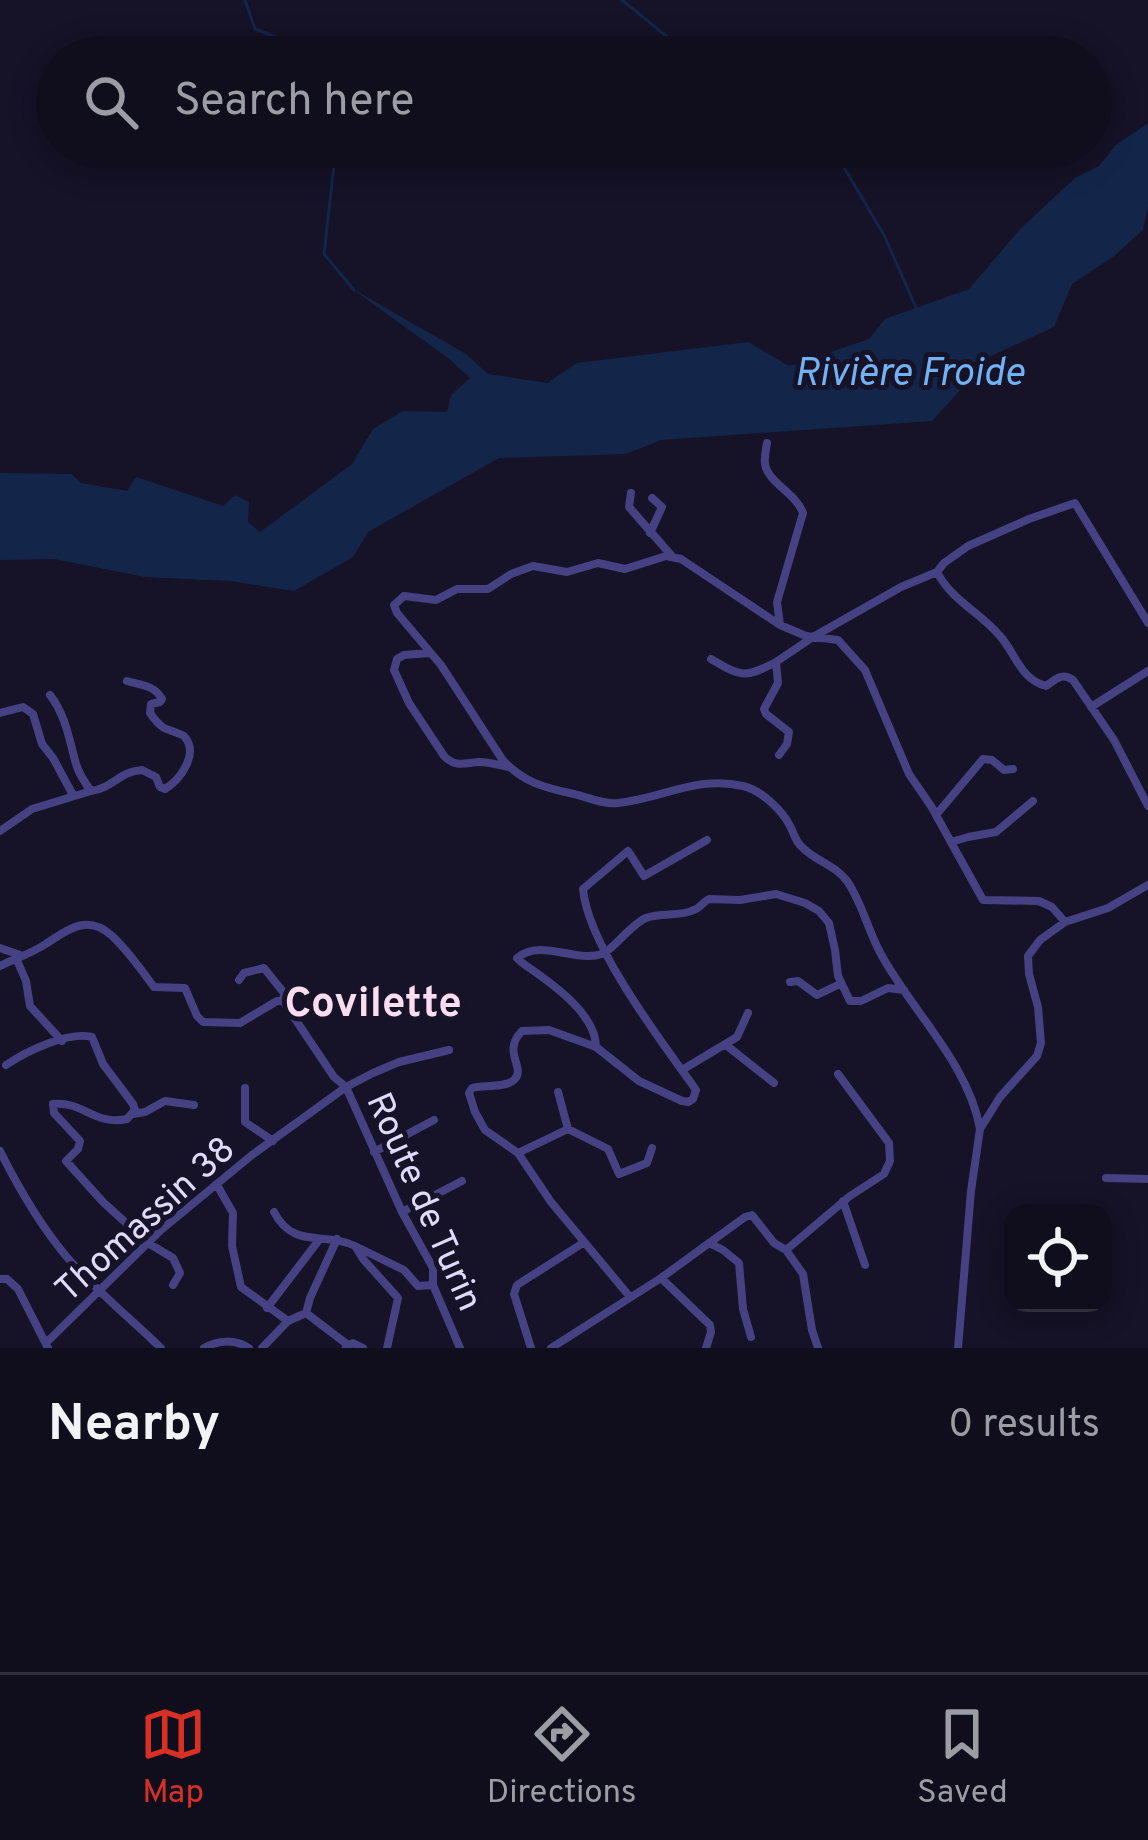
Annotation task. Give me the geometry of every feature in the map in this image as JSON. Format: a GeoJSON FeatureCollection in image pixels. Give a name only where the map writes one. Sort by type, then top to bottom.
{"type":"FeatureCollection","features":[{"type":"Feature","properties":{"kind":"street"},"geometry":{"type":"LineString","coordinates":[[767,443],[769,474],[796,498],[803,513],[777,602],[780,626]]}},
{"type":"Feature","properties":{"kind":"street"},"geometry":{"type":"LineString","coordinates":[[631,493],[629,507],[672,556],[780,626],[838,640],[865,670],[909,774],[983,900],[1039,901],[1065,922]]}},
{"type":"Feature","properties":{"kind":"street"},"geometry":{"type":"LineString","coordinates":[[650,533],[662,507],[652,498]]}},
{"type":"Feature","properties":{"kind":"street"},"geometry":{"type":"LineString","coordinates":[[710,659],[748,675],[901,587],[937,572],[968,546],[1075,503],[1148,623]]}},
{"type":"Feature","properties":{"kind":"street"},"geometry":{"type":"LineString","coordinates":[[672,556],[625,569],[598,563],[567,572],[533,566],[488,589],[457,589],[436,600],[399,598],[394,609],[431,653],[509,767],[536,786],[613,805],[686,785],[740,785],[759,792],[788,822],[799,845],[830,864],[846,881],[880,953],[963,1076],[976,1109],[980,1129],[958,1348]]}},
{"type":"Feature","properties":{"kind":"street"},"geometry":{"type":"LineString","coordinates":[[937,572],[945,588],[1001,636],[1033,682],[1046,686],[1066,675],[1072,680],[1114,740],[1148,806]]}},
{"type":"Feature","properties":{"kind":"street"},"geometry":{"type":"LineString","coordinates":[[431,653],[404,655],[394,670],[409,703],[444,756],[460,765],[482,762],[509,767]]}},
{"type":"Feature","properties":{"kind":"street"},"geometry":{"type":"LineString","coordinates":[[776,662],[778,682],[764,709],[789,732],[779,755]]}},
{"type":"Feature","properties":{"kind":"street"},"geometry":{"type":"LineString","coordinates":[[1091,707],[1148,671]]}},
{"type":"Feature","properties":{"kind":"street"},"geometry":{"type":"LineString","coordinates":[[0,831],[32,809],[106,789],[121,776],[142,770],[165,789],[181,777],[188,766],[188,742],[150,713],[151,704],[160,703],[160,694],[127,681]]}},
{"type":"Feature","properties":{"kind":"street"},"geometry":{"type":"LineString","coordinates":[[50,695],[71,737],[76,768],[92,791]]}},
{"type":"Feature","properties":{"kind":"street"},"geometry":{"type":"LineString","coordinates":[[0,713],[22,707],[33,714],[41,744],[74,795]]}},
{"type":"Feature","properties":{"kind":"street"},"geometry":{"type":"LineString","coordinates":[[936,815],[983,759],[1007,771],[1013,769]]}},
{"type":"Feature","properties":{"kind":"street"},"geometry":{"type":"LineString","coordinates":[[951,842],[997,832],[1033,801]]}},
{"type":"Feature","properties":{"kind":"street"},"geometry":{"type":"LineString","coordinates":[[630,1297],[551,1202],[518,1153],[485,1130],[470,1093],[472,1088],[515,1079],[514,1039],[522,1031],[549,1030],[596,1047],[639,1081],[688,1102],[693,1099],[695,1090],[606,953],[584,904],[583,889],[628,851],[644,876],[707,840]]}},
{"type":"Feature","properties":{"kind":"street"},"geometry":{"type":"LineString","coordinates":[[980,1129],[1037,1056],[1041,1043],[1028,956],[1040,940],[1065,922],[1108,908],[1148,885]]}},
{"type":"Feature","properties":{"kind":"street"},"geometry":{"type":"LineString","coordinates":[[596,1047],[586,1018],[518,958],[524,952],[606,953],[645,919],[695,910],[709,899],[776,894],[806,903],[829,923],[840,984],[854,1003],[888,988],[904,990]]}},
{"type":"Feature","properties":{"kind":"street"},"geometry":{"type":"LineString","coordinates":[[0,966],[40,948],[65,929],[90,925],[109,932],[154,987],[185,988],[203,1022],[240,1023],[283,1001]]}},
{"type":"Feature","properties":{"kind":"street"},"geometry":{"type":"LineString","coordinates":[[0,948],[17,958],[30,1006],[62,1041]]}},
{"type":"Feature","properties":{"kind":"street","name":"Route de Turin"},"geometry":{"type":"LineString","coordinates":[[239,980],[244,973],[264,968],[334,1077],[346,1088],[433,1268],[434,1285],[460,1348]]}},
{"type":"Feature","properties":{"kind":"street"},"geometry":{"type":"LineString","coordinates":[[790,982],[798,981],[817,994],[840,984]]}},
{"type":"Feature","properties":{"kind":"street"},"geometry":{"type":"LineString","coordinates":[[682,1070],[741,1033],[748,1013]]}},
{"type":"Feature","properties":{"kind":"street"},"geometry":{"type":"LineString","coordinates":[[5,1065],[62,1041],[92,1037],[103,1064],[133,1104],[133,1114]]}},
{"type":"Feature","properties":{"kind":"street"},"geometry":{"type":"LineString","coordinates":[[726,1045],[774,1083]]}},
{"type":"Feature","properties":{"kind":"street","name":"Thomassin 38"},"geometry":{"type":"LineString","coordinates":[[0,1279],[18,1288],[48,1345],[148,1243],[252,1155],[346,1088],[399,1062],[448,1050]]}},
{"type":"Feature","properties":{"kind":"street"},"geometry":{"type":"LineString","coordinates":[[786,1250],[843,1201],[884,1174],[890,1161],[889,1143],[838,1074]]}},
{"type":"Feature","properties":{"kind":"street"},"geometry":{"type":"LineString","coordinates":[[245,1088],[244,1122],[273,1141]]}},
{"type":"Feature","properties":{"kind":"street"},"geometry":{"type":"LineString","coordinates":[[558,1092],[568,1129],[608,1149],[619,1174],[647,1163],[652,1148]]}},
{"type":"Feature","properties":{"kind":"street"},"geometry":{"type":"LineString","coordinates":[[173,1285],[179,1273],[172,1258],[148,1243],[68,1164],[67,1158],[80,1141],[52,1107],[61,1102],[106,1121],[127,1119],[165,1102],[194,1105]]}},
{"type":"Feature","properties":{"kind":"street"},"geometry":{"type":"LineString","coordinates":[[374,1152],[434,1120]]}},
{"type":"Feature","properties":{"kind":"street"},"geometry":{"type":"LineString","coordinates":[[518,1153],[568,1129]]}},
{"type":"Feature","properties":{"kind":"street"},"geometry":{"type":"LineString","coordinates":[[0,1151],[62,1252],[161,1348]]}},
{"type":"Feature","properties":{"kind":"street"},"geometry":{"type":"LineString","coordinates":[[1106,1178],[1148,1179]]}},
{"type":"Feature","properties":{"kind":"street"},"geometry":{"type":"LineString","coordinates":[[402,1212],[462,1181]]}},
{"type":"Feature","properties":{"kind":"street"},"geometry":{"type":"LineString","coordinates":[[217,1185],[233,1213],[232,1246],[241,1286],[288,1321]]}},
{"type":"Feature","properties":{"kind":"street"},"geometry":{"type":"LineString","coordinates":[[843,1201],[866,1265]]}},
{"type":"Feature","properties":{"kind":"street"},"geometry":{"type":"LineString","coordinates":[[274,1212],[286,1228],[303,1237],[337,1239],[404,1270],[418,1286],[434,1285]]}},
{"type":"Feature","properties":{"kind":"street"},"geometry":{"type":"LineString","coordinates":[[551,1348],[752,1215],[803,1274],[818,1348]]}},
{"type":"Feature","properties":{"kind":"street"},"geometry":{"type":"LineString","coordinates":[[306,1313],[337,1239]]}},
{"type":"Feature","properties":{"kind":"street"},"geometry":{"type":"LineString","coordinates":[[267,1308],[319,1240]]}},
{"type":"Feature","properties":{"kind":"street"},"geometry":{"type":"LineString","coordinates":[[531,1348],[515,1288],[584,1243]]}},
{"type":"Feature","properties":{"kind":"street"},"geometry":{"type":"LineString","coordinates":[[709,1243],[739,1262],[751,1336]]}},
{"type":"Feature","properties":{"kind":"street"},"geometry":{"type":"LineString","coordinates":[[355,1246],[398,1298],[387,1348]]}},
{"type":"Feature","properties":{"kind":"street"},"geometry":{"type":"LineString","coordinates":[[661,1278],[710,1325],[706,1348]]}},
{"type":"Feature","properties":{"kind":"street"},"geometry":{"type":"LineString","coordinates":[[262,1348],[288,1321],[306,1313]]}},
{"type":"Feature","properties":{"kind":"street"},"geometry":{"type":"LineString","coordinates":[[306,1313],[347,1347],[353,1343],[363,1348]]}},
{"type":"Feature","properties":{"kind":"street"},"geometry":{"type":"LineString","coordinates":[[204,1348],[220,1342],[249,1348]]}},
{"type":"Feature","properties":{"kind":"water","name":"Rivière Froide"},"geometry":{"type":"Polygon","coordinates":[[[1148,123],[1148,206],[1143,230],[1072,284],[1054,327],[991,356],[932,421],[661,440],[626,454],[499,458],[368,532],[353,557],[294,591],[231,581],[145,577],[54,559],[0,560],[0,473],[72,474],[81,483],[127,491],[136,477],[223,506],[235,495],[249,502],[248,522],[260,532],[352,464],[373,429],[403,411],[447,412],[451,395],[470,378],[351,288],[466,354],[488,374],[547,383],[577,363],[748,342],[789,366],[869,339],[885,319],[969,289],[1021,228],[1075,178],[1095,168],[1112,168],[1116,145],[1148,123]]]}},
{"type":"Feature","properties":{"kind":"waterway"},"geometry":{"type":"LineString","coordinates":[[245,0],[255,29],[273,36]]}},
{"type":"Feature","properties":{"kind":"waterway"},"geometry":{"type":"LineString","coordinates":[[622,0],[666,36]]}},
{"type":"Feature","properties":{"kind":"waterway"},"geometry":{"type":"LineString","coordinates":[[334,168],[324,254],[354,290]]}},
{"type":"Feature","properties":{"kind":"waterway"},"geometry":{"type":"LineString","coordinates":[[844,168],[884,235],[917,310]]}},
{"type":"Feature","properties":{"kind":"district","name":"Covilette"},"geometry":{"type":"Point","coordinates":[373,1001]}}]}
